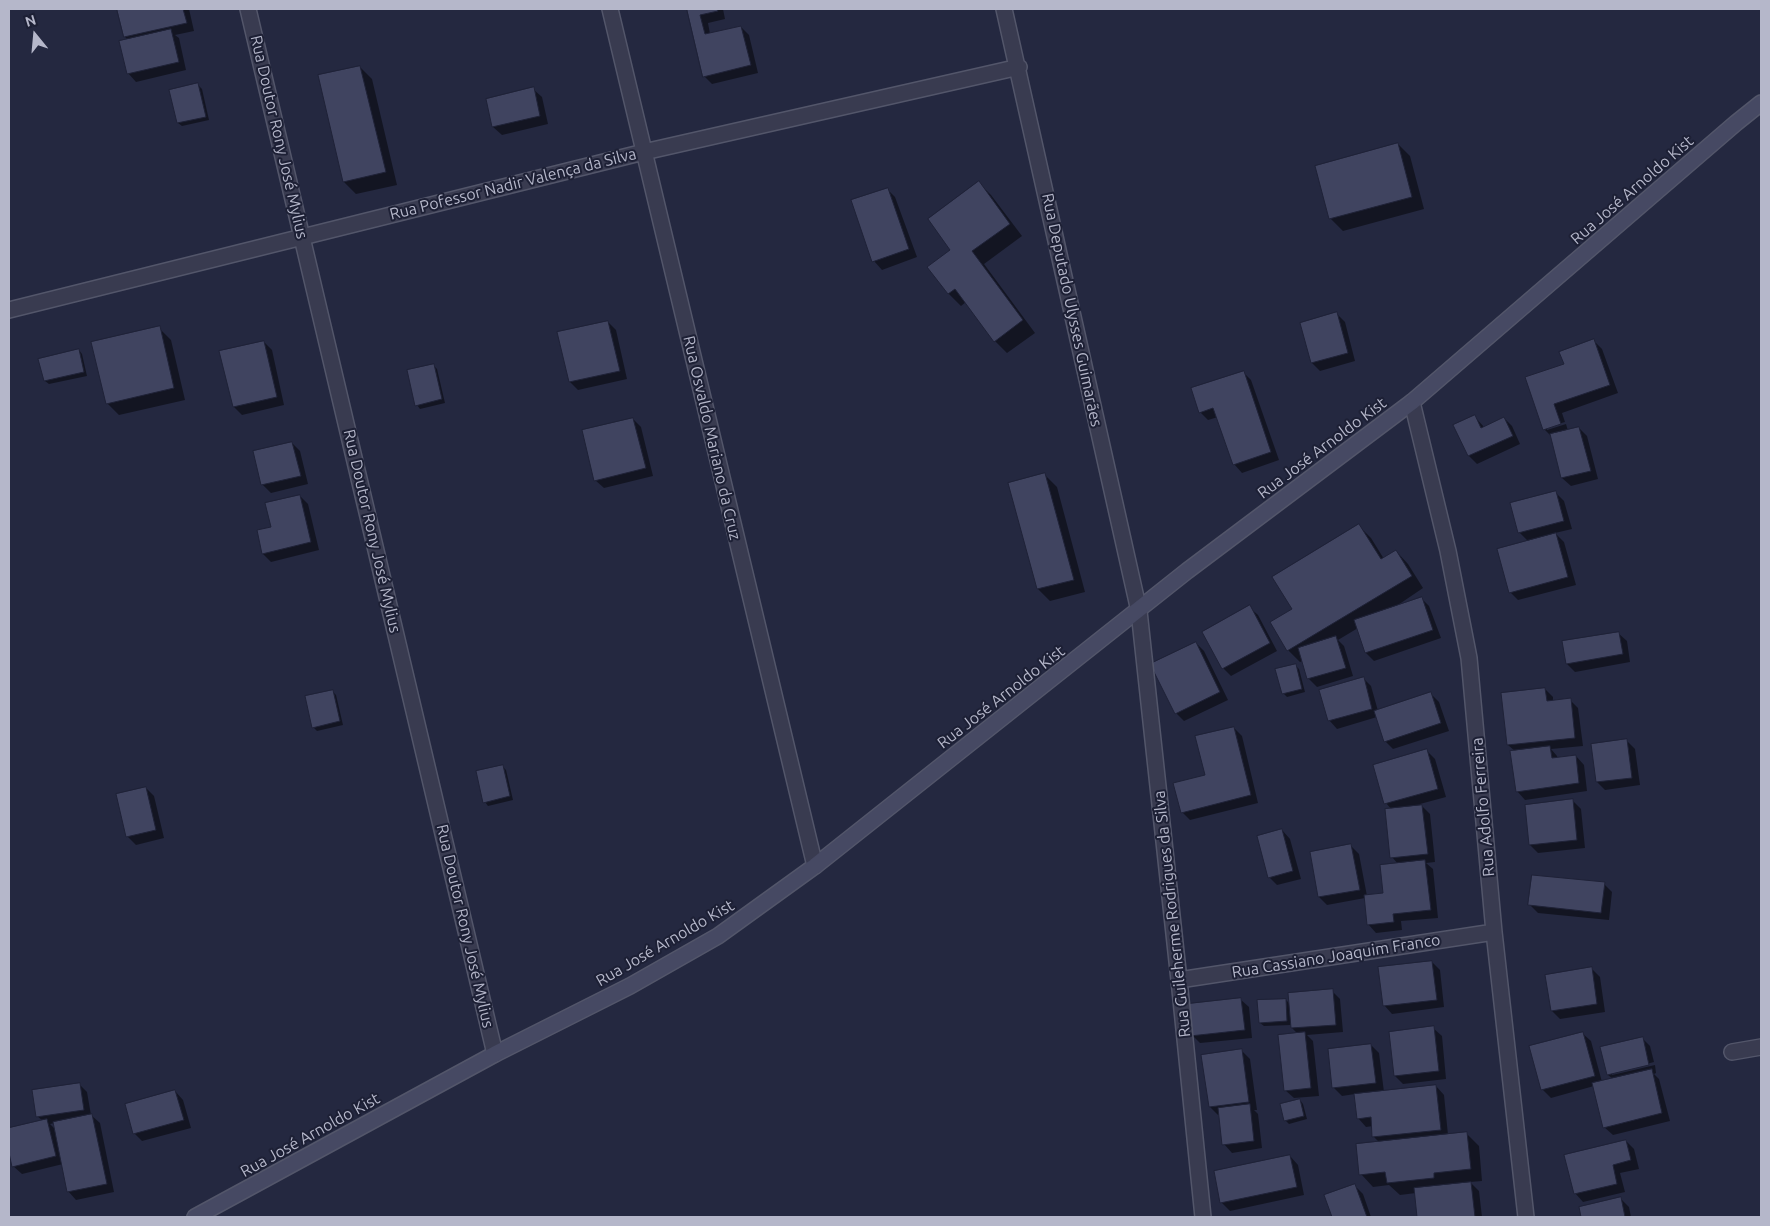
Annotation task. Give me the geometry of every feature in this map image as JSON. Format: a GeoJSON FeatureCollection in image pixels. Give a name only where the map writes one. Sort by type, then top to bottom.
{"type":"FeatureCollection","features":[{"type":"Feature","properties":{"kind":"street","name":"Rua Doutor Rony José Mylius"},"geometry":{"type":"LineString","coordinates":[[248,9],[495,1054]]}},
{"type":"Feature","properties":{"kind":"street","name":"Rua Osvaldo Mariano da Cruz"},"geometry":{"type":"LineString","coordinates":[[610,9],[815,866]]}},
{"type":"Feature","properties":{"kind":"street","name":"Rua Deputado Ulysses Guimarães"},"geometry":{"type":"LineString","coordinates":[[1004,9],[1139,610]]}},
{"type":"Feature","properties":{"kind":"street","name":"Rua Pofessor Nadir Valença da Silva"},"geometry":{"type":"LineString","coordinates":[[9,310],[644,152],[1018,68]]}},
{"type":"Feature","properties":{"kind":"street","name":"Rua José Arnoldo Kist"},"geometry":{"type":"LineString","coordinates":[[195,1217],[495,1054],[630,986],[718,936],[815,866],[1187,571],[1412,402],[1736,122],[1761,103]]}},
{"type":"Feature","properties":{"kind":"street","name":"Rua Adolfo Ferreira"},"geometry":{"type":"LineString","coordinates":[[1412,402],[1448,551],[1469,658],[1494,932],[1526,1217]]}},
{"type":"Feature","properties":{"kind":"street","name":"Rua Guileherme Rodrigues da Silva"},"geometry":{"type":"LineString","coordinates":[[1139,610],[1203,1217]]}},
{"type":"Feature","properties":{"kind":"street","name":"Rua Cassiano Joaquim Franco"},"geometry":{"type":"LineString","coordinates":[[1179,980],[1494,932]]}},
{"type":"Feature","properties":{"kind":"street"},"geometry":{"type":"LineString","coordinates":[[1732,1052],[1761,1047]]}},
{"type":"Feature","properties":{"kind":"building"},"geometry":{"type":"Polygon","coordinates":[[[117,9],[183,9],[187,23],[124,37],[117,9]]]}},
{"type":"Feature","properties":{"kind":"building"},"geometry":{"type":"Polygon","coordinates":[[[687,9],[717,9],[718,11],[700,15],[705,34],[741,26],[751,65],[703,77],[687,9]]]}},
{"type":"Feature","properties":{"kind":"building"},"geometry":{"type":"Polygon","coordinates":[[[171,29],[179,62],[127,74],[119,41],[171,29]]]}},
{"type":"Feature","properties":{"kind":"building"},"geometry":{"type":"Polygon","coordinates":[[[360,66],[386,172],[343,182],[318,75],[360,66]]]}},
{"type":"Feature","properties":{"kind":"building"},"geometry":{"type":"Polygon","coordinates":[[[198,83],[206,117],[177,123],[169,90],[198,83]]]}},
{"type":"Feature","properties":{"kind":"building"},"geometry":{"type":"Polygon","coordinates":[[[534,87],[540,116],[492,127],[486,99],[534,87]]]}},
{"type":"Feature","properties":{"kind":"building"},"geometry":{"type":"Polygon","coordinates":[[[1398,143],[1412,197],[1329,219],[1315,166],[1398,143]]]}},
{"type":"Feature","properties":{"kind":"building"},"geometry":{"type":"Polygon","coordinates":[[[979,181],[1010,224],[972,251],[1023,320],[994,342],[955,289],[948,294],[927,267],[950,250],[928,219],[979,181]]]}},
{"type":"Feature","properties":{"kind":"building"},"geometry":{"type":"Polygon","coordinates":[[[888,188],[909,249],[872,262],[851,200],[888,188]]]}},
{"type":"Feature","properties":{"kind":"building"},"geometry":{"type":"Polygon","coordinates":[[[1337,312],[1348,353],[1311,363],[1300,323],[1337,312]]]}},
{"type":"Feature","properties":{"kind":"building"},"geometry":{"type":"Polygon","coordinates":[[[608,321],[620,371],[569,382],[557,332],[608,321]]]}},
{"type":"Feature","properties":{"kind":"building"},"geometry":{"type":"Polygon","coordinates":[[[160,326],[174,388],[106,404],[91,342],[160,326]]]}},
{"type":"Feature","properties":{"kind":"building"},"geometry":{"type":"Polygon","coordinates":[[[1594,339],[1610,385],[1554,404],[1561,424],[1543,430],[1525,377],[1564,364],[1559,352],[1594,339]]]}},
{"type":"Feature","properties":{"kind":"building"},"geometry":{"type":"Polygon","coordinates":[[[264,341],[277,397],[233,407],[219,351],[264,341]]]}},
{"type":"Feature","properties":{"kind":"building"},"geometry":{"type":"Polygon","coordinates":[[[79,349],[84,372],[44,381],[38,359],[79,349]]]}},
{"type":"Feature","properties":{"kind":"building"},"geometry":{"type":"Polygon","coordinates":[[[434,364],[442,399],[415,406],[407,370],[434,364]]]}},
{"type":"Feature","properties":{"kind":"building"},"geometry":{"type":"Polygon","coordinates":[[[1244,371],[1271,452],[1233,465],[1213,408],[1199,413],[1191,388],[1244,371]]]}},
{"type":"Feature","properties":{"kind":"building"},"geometry":{"type":"Polygon","coordinates":[[[1475,415],[1481,428],[1504,417],[1513,436],[1468,456],[1453,425],[1475,415]]]}},
{"type":"Feature","properties":{"kind":"building"},"geometry":{"type":"Polygon","coordinates":[[[633,418],[646,468],[594,481],[582,430],[633,418]]]}},
{"type":"Feature","properties":{"kind":"building"},"geometry":{"type":"Polygon","coordinates":[[[1579,427],[1591,471],[1561,478],[1550,434],[1579,427]]]}},
{"type":"Feature","properties":{"kind":"building"},"geometry":{"type":"Polygon","coordinates":[[[292,442],[301,476],[261,485],[253,451],[292,442]]]}},
{"type":"Feature","properties":{"kind":"building"},"geometry":{"type":"Polygon","coordinates":[[[1045,473],[1074,580],[1037,589],[1008,483],[1045,473]]]}},
{"type":"Feature","properties":{"kind":"building"},"geometry":{"type":"Polygon","coordinates":[[[1556,491],[1564,521],[1518,533],[1510,503],[1556,491]]]}},
{"type":"Feature","properties":{"kind":"building"},"geometry":{"type":"Polygon","coordinates":[[[300,495],[311,542],[262,554],[257,530],[271,527],[265,503],[300,495]]]}},
{"type":"Feature","properties":{"kind":"building"},"geometry":{"type":"Polygon","coordinates":[[[1359,524],[1381,559],[1396,550],[1412,576],[1287,651],[1270,622],[1292,609],[1272,577],[1359,524]]]}},
{"type":"Feature","properties":{"kind":"building"},"geometry":{"type":"Polygon","coordinates":[[[1556,533],[1568,577],[1509,593],[1497,549],[1556,533]]]}},
{"type":"Feature","properties":{"kind":"building"},"geometry":{"type":"Polygon","coordinates":[[[1422,597],[1433,630],[1365,653],[1354,620],[1422,597]]]}},
{"type":"Feature","properties":{"kind":"building"},"geometry":{"type":"Polygon","coordinates":[[[1250,605],[1270,643],[1222,669],[1202,632],[1250,605]]]}},
{"type":"Feature","properties":{"kind":"building"},"geometry":{"type":"Polygon","coordinates":[[[1619,632],[1623,654],[1566,664],[1562,641],[1619,632]]]}},
{"type":"Feature","properties":{"kind":"building"},"geometry":{"type":"Polygon","coordinates":[[[1336,636],[1346,668],[1307,679],[1298,648],[1336,636]]]}},
{"type":"Feature","properties":{"kind":"building"},"geometry":{"type":"Polygon","coordinates":[[[1196,642],[1220,692],[1175,714],[1150,664],[1196,642]]]}},
{"type":"Feature","properties":{"kind":"building"},"geometry":{"type":"Polygon","coordinates":[[[1296,664],[1302,689],[1282,694],[1275,669],[1296,664]]]}},
{"type":"Feature","properties":{"kind":"building"},"geometry":{"type":"Polygon","coordinates":[[[1364,677],[1372,709],[1328,721],[1319,690],[1364,677]]]}},
{"type":"Feature","properties":{"kind":"building"},"geometry":{"type":"Polygon","coordinates":[[[1545,688],[1547,701],[1571,698],[1575,738],[1507,745],[1501,693],[1545,688]]]}},
{"type":"Feature","properties":{"kind":"building"},"geometry":{"type":"Polygon","coordinates":[[[333,690],[340,721],[312,728],[305,696],[333,690]]]}},
{"type":"Feature","properties":{"kind":"building"},"geometry":{"type":"Polygon","coordinates":[[[1431,692],[1441,723],[1384,742],[1374,711],[1431,692]]]}},
{"type":"Feature","properties":{"kind":"building"},"geometry":{"type":"Polygon","coordinates":[[[1234,727],[1251,795],[1181,813],[1173,783],[1205,775],[1195,736],[1234,727]]]}},
{"type":"Feature","properties":{"kind":"building"},"geometry":{"type":"Polygon","coordinates":[[[1627,739],[1632,778],[1596,782],[1591,744],[1627,739]]]}},
{"type":"Feature","properties":{"kind":"building"},"geometry":{"type":"Polygon","coordinates":[[[1550,746],[1552,758],[1576,755],[1579,783],[1516,792],[1510,751],[1550,746]]]}},
{"type":"Feature","properties":{"kind":"building"},"geometry":{"type":"Polygon","coordinates":[[[1427,749],[1438,789],[1384,804],[1373,765],[1427,749]]]}},
{"type":"Feature","properties":{"kind":"building"},"geometry":{"type":"Polygon","coordinates":[[[503,765],[510,796],[483,803],[476,771],[503,765]]]}},
{"type":"Feature","properties":{"kind":"building"},"geometry":{"type":"Polygon","coordinates":[[[146,787],[156,830],[126,837],[116,794],[146,787]]]}},
{"type":"Feature","properties":{"kind":"building"},"geometry":{"type":"Polygon","coordinates":[[[1573,799],[1577,840],[1529,845],[1525,805],[1573,799]]]}},
{"type":"Feature","properties":{"kind":"building"},"geometry":{"type":"Polygon","coordinates":[[[1422,805],[1428,854],[1390,858],[1385,809],[1422,805]]]}},
{"type":"Feature","properties":{"kind":"building"},"geometry":{"type":"Polygon","coordinates":[[[1282,829],[1293,871],[1268,878],[1257,836],[1282,829]]]}},
{"type":"Feature","properties":{"kind":"building"},"geometry":{"type":"Polygon","coordinates":[[[1351,844],[1360,890],[1318,897],[1310,852],[1351,844]]]}},
{"type":"Feature","properties":{"kind":"building"},"geometry":{"type":"Polygon","coordinates":[[[1425,860],[1431,910],[1393,914],[1394,922],[1367,925],[1364,895],[1383,893],[1380,865],[1425,860]]]}},
{"type":"Feature","properties":{"kind":"building"},"geometry":{"type":"Polygon","coordinates":[[[1532,875],[1605,882],[1601,913],[1528,905],[1532,875]]]}},
{"type":"Feature","properties":{"kind":"building"},"geometry":{"type":"Polygon","coordinates":[[[1432,961],[1437,1000],[1383,1006],[1378,967],[1432,961]]]}},
{"type":"Feature","properties":{"kind":"building"},"geometry":{"type":"Polygon","coordinates":[[[1592,967],[1597,1004],[1551,1011],[1545,975],[1592,967]]]}},
{"type":"Feature","properties":{"kind":"building"},"geometry":{"type":"Polygon","coordinates":[[[1333,989],[1336,1025],[1291,1028],[1288,993],[1333,989]]]}},
{"type":"Feature","properties":{"kind":"building"},"geometry":{"type":"Polygon","coordinates":[[[1241,998],[1245,1030],[1190,1036],[1187,1004],[1241,998]]]}},
{"type":"Feature","properties":{"kind":"building"},"geometry":{"type":"Polygon","coordinates":[[[1286,999],[1287,1021],[1259,1023],[1257,1000],[1286,999]]]}},
{"type":"Feature","properties":{"kind":"building"},"geometry":{"type":"Polygon","coordinates":[[[1434,1026],[1439,1071],[1394,1076],[1389,1032],[1434,1026]]]}},
{"type":"Feature","properties":{"kind":"building"},"geometry":{"type":"Polygon","coordinates":[[[1305,1032],[1311,1088],[1284,1091],[1278,1035],[1305,1032]]]}},
{"type":"Feature","properties":{"kind":"building"},"geometry":{"type":"Polygon","coordinates":[[[1583,1032],[1595,1076],[1541,1090],[1529,1046],[1583,1032]]]}},
{"type":"Feature","properties":{"kind":"building"},"geometry":{"type":"Polygon","coordinates":[[[1643,1037],[1649,1065],[1607,1075],[1600,1047],[1643,1037]]]}},
{"type":"Feature","properties":{"kind":"building"},"geometry":{"type":"Polygon","coordinates":[[[1371,1044],[1376,1083],[1332,1088],[1328,1049],[1371,1044]]]}},
{"type":"Feature","properties":{"kind":"building"},"geometry":{"type":"Polygon","coordinates":[[[1242,1049],[1249,1102],[1209,1107],[1201,1055],[1242,1049]]]}},
{"type":"Feature","properties":{"kind":"building"},"geometry":{"type":"Polygon","coordinates":[[[1652,1069],[1662,1113],[1603,1128],[1592,1083],[1652,1069]]]}},
{"type":"Feature","properties":{"kind":"building"},"geometry":{"type":"Polygon","coordinates":[[[80,1083],[84,1110],[36,1117],[32,1090],[80,1083]]]}},
{"type":"Feature","properties":{"kind":"building"},"geometry":{"type":"Polygon","coordinates":[[[1436,1085],[1441,1130],[1372,1137],[1371,1117],[1357,1119],[1354,1094],[1436,1085]]]}},
{"type":"Feature","properties":{"kind":"building"},"geometry":{"type":"Polygon","coordinates":[[[175,1090],[184,1120],[133,1134],[125,1104],[175,1090]]]}},
{"type":"Feature","properties":{"kind":"building"},"geometry":{"type":"Polygon","coordinates":[[[1300,1099],[1304,1116],[1284,1121],[1280,1104],[1300,1099]]]}},
{"type":"Feature","properties":{"kind":"building"},"geometry":{"type":"Polygon","coordinates":[[[1250,1104],[1254,1141],[1222,1145],[1218,1108],[1250,1104]]]}},
{"type":"Feature","properties":{"kind":"building"},"geometry":{"type":"Polygon","coordinates":[[[92,1114],[107,1184],[67,1192],[53,1122],[92,1114]]]}},
{"type":"Feature","properties":{"kind":"building"},"geometry":{"type":"Polygon","coordinates":[[[47,1119],[56,1156],[12,1167],[9,1153],[9,1128],[47,1119]]]}},
{"type":"Feature","properties":{"kind":"building"},"geometry":{"type":"Polygon","coordinates":[[[1467,1132],[1471,1169],[1434,1173],[1434,1178],[1387,1183],[1385,1172],[1359,1175],[1356,1144],[1467,1132]]]}},
{"type":"Feature","properties":{"kind":"building"},"geometry":{"type":"Polygon","coordinates":[[[1626,1140],[1631,1160],[1613,1165],[1617,1184],[1574,1194],[1564,1155],[1626,1140]]]}},
{"type":"Feature","properties":{"kind":"building"},"geometry":{"type":"Polygon","coordinates":[[[1290,1155],[1297,1187],[1220,1203],[1214,1171],[1290,1155]]]}},
{"type":"Feature","properties":{"kind":"building"},"geometry":{"type":"Polygon","coordinates":[[[1471,1182],[1475,1217],[1417,1217],[1414,1188],[1471,1182]]]}},
{"type":"Feature","properties":{"kind":"building"},"geometry":{"type":"Polygon","coordinates":[[[1355,1184],[1367,1217],[1332,1217],[1324,1195],[1355,1184]]]}},
{"type":"Feature","properties":{"kind":"building"},"geometry":{"type":"Polygon","coordinates":[[[1621,1197],[1625,1217],[1581,1217],[1579,1207],[1621,1197]]]}}]}
